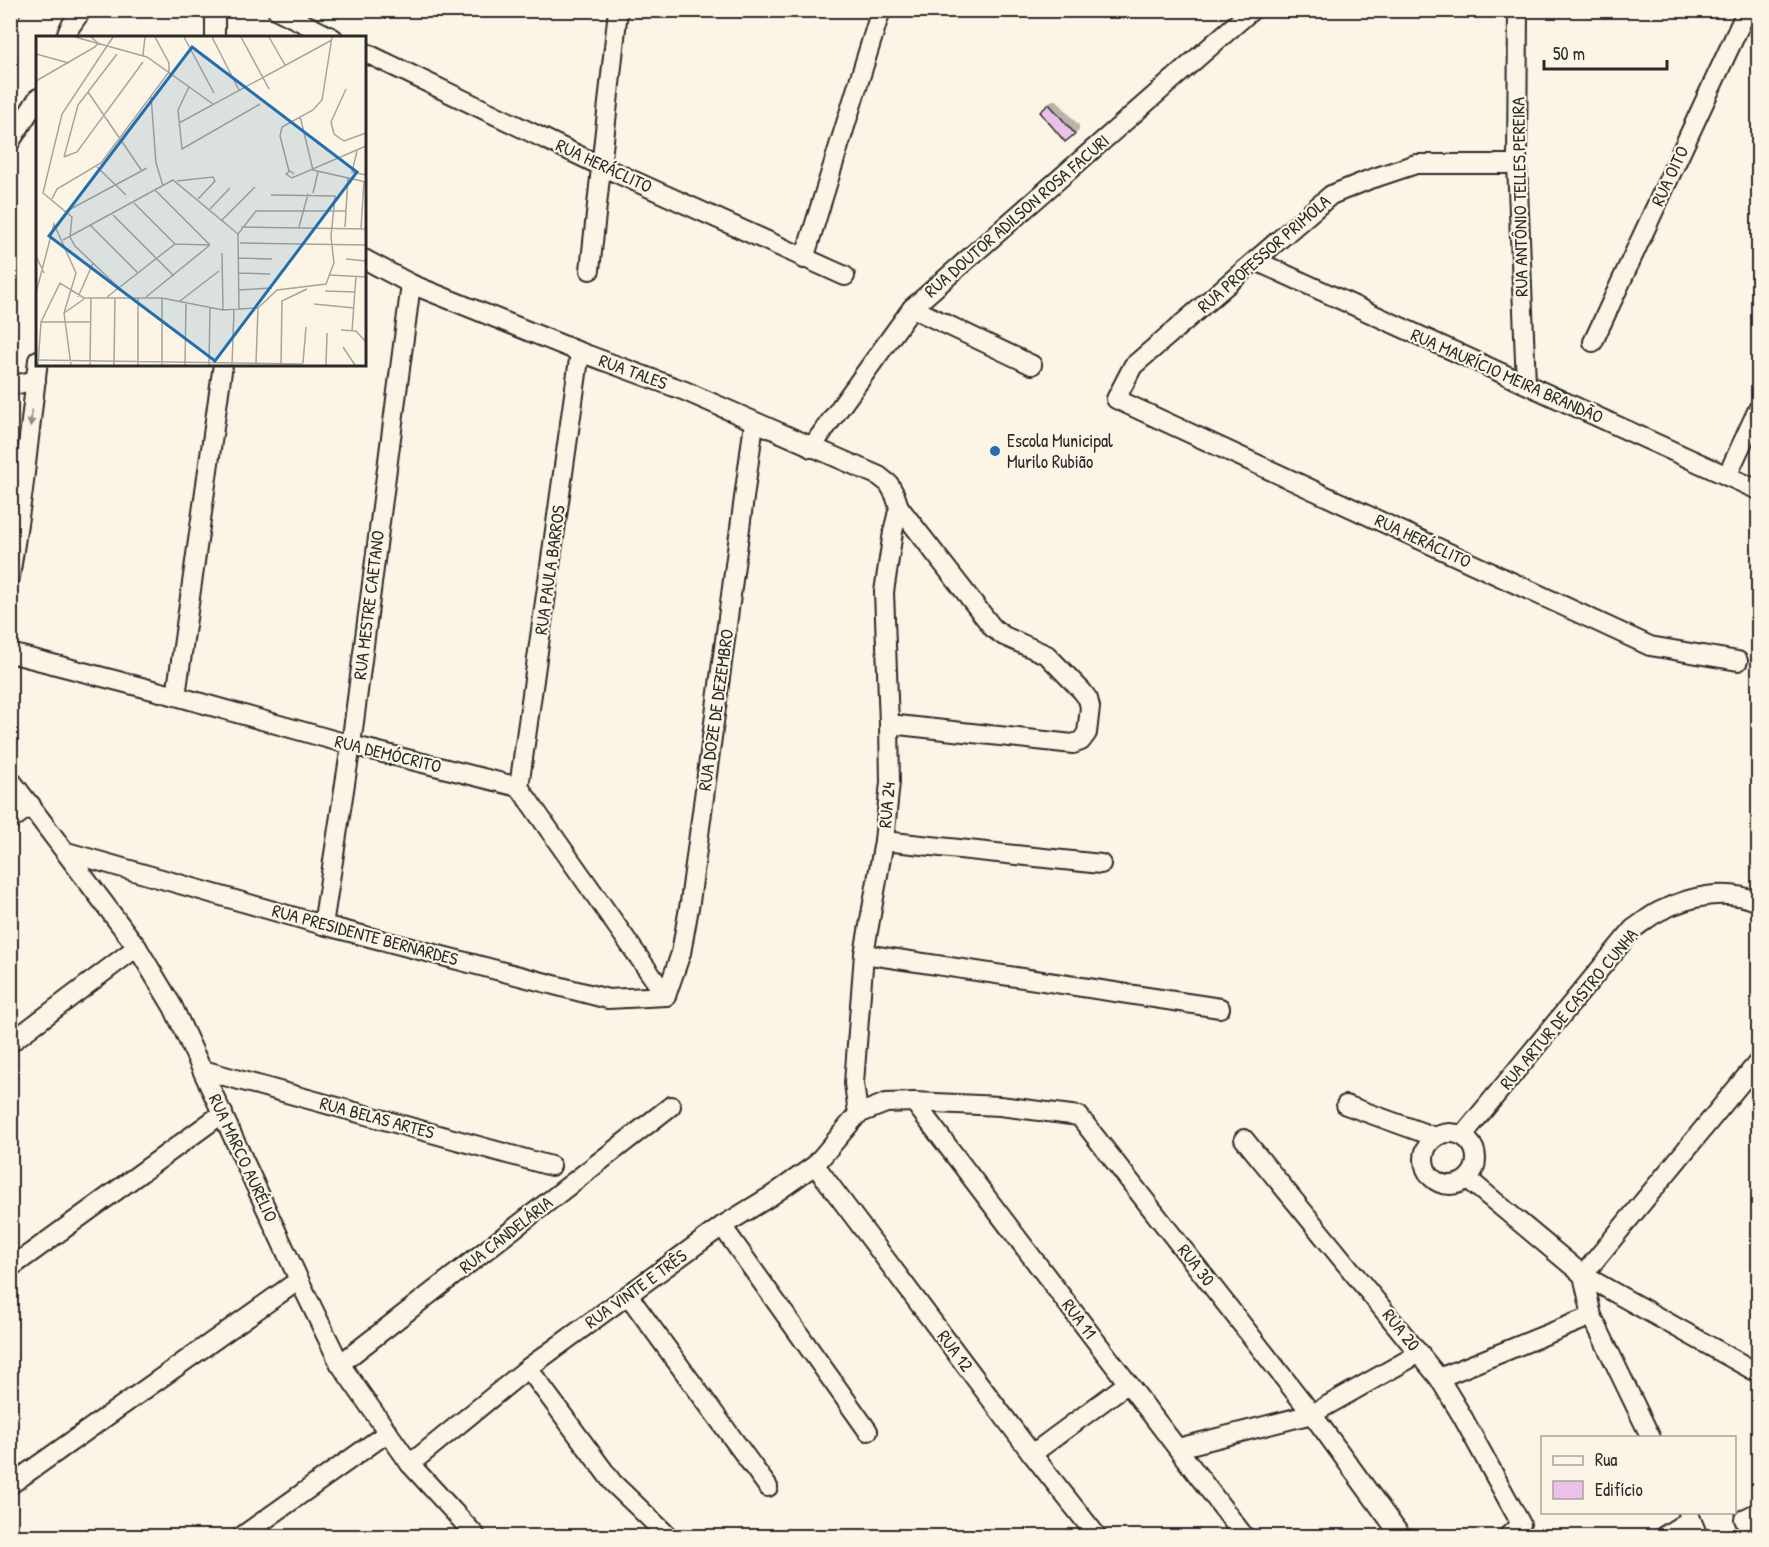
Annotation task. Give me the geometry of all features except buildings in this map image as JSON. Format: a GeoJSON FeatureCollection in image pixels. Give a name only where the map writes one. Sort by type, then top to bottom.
{"type":"FeatureCollection","features":[{"type":"Feature","properties":{"kind":"street"},"geometry":{"type":"LineString","coordinates":[[69,25],[82,10]]}},
{"type":"Feature","properties":{"kind":"street"},"geometry":{"type":"LineString","coordinates":[[215,10],[215,36]]}},
{"type":"Feature","properties":{"kind":"street"},"geometry":{"type":"LineString","coordinates":[[277,10],[329,36]]}},
{"type":"Feature","properties":{"kind":"street"},"geometry":{"type":"LineString","coordinates":[[590,270],[618,10]]}},
{"type":"Feature","properties":{"kind":"street"},"geometry":{"type":"LineString","coordinates":[[804,259],[881,10]]}},
{"type":"Feature","properties":{"kind":"street","name":"RUA DOUTOR ADILSON ROSA FACURI"},"geometry":{"type":"LineString","coordinates":[[811,448],[912,308],[1252,10]]}},
{"type":"Feature","properties":{"kind":"street","name":"RUA ANTÔNIO TELLES PEREIRA"},"geometry":{"type":"LineString","coordinates":[[1518,10],[1517,164],[1526,384]]}},
{"type":"Feature","properties":{"kind":"street","name":"RUA OITO"},"geometry":{"type":"LineString","coordinates":[[1593,342],[1747,10]]}},
{"type":"Feature","properties":{"kind":"street","name":"RUA HERÁCLITO"},"geometry":{"type":"LineString","coordinates":[[366,53],[601,166],[845,276]]}},
{"type":"Feature","properties":{"kind":"street"},"geometry":{"type":"LineString","coordinates":[[10,142],[36,102]]}},
{"type":"Feature","properties":{"kind":"street","name":"RUA PROFESSOR PRIMOLA"},"geometry":{"type":"LineString","coordinates":[[1116,399],[1133,366],[1331,195],[1416,164],[1517,164]]}},
{"type":"Feature","properties":{"kind":"street","name":"RUA TALES"},"geometry":{"type":"LineString","coordinates":[[366,260],[411,284],[580,352],[685,391],[879,476],[888,484],[897,501],[993,628],[1004,636],[1047,655],[1082,691],[1090,707],[1087,732],[1082,741],[1073,744],[889,723]]}},
{"type":"Feature","properties":{"kind":"street","name":"RUA MAURÍCIO MEIRA BRANDÃO"},"geometry":{"type":"LineString","coordinates":[[1256,261],[1758,490]]}},
{"type":"Feature","properties":{"kind":"street","name":"RUA MESTRE CAETANO"},"geometry":{"type":"LineString","coordinates":[[322,925],[351,745],[411,284]]}},
{"type":"Feature","properties":{"kind":"street"},"geometry":{"type":"LineString","coordinates":[[912,308],[1032,365]]}},
{"type":"Feature","properties":{"kind":"street","name":"RUA PAULA BARROS"},"geometry":{"type":"LineString","coordinates":[[519,787],[580,352]]}},
{"type":"Feature","properties":{"kind":"street"},"geometry":{"type":"LineString","coordinates":[[10,578],[37,366]]}},
{"type":"Feature","properties":{"kind":"street"},"geometry":{"type":"LineString","coordinates":[[176,696],[224,366]]}},
{"type":"Feature","properties":{"kind":"street"},"geometry":{"type":"LineString","coordinates":[[10,386],[36,380]]}},
{"type":"Feature","properties":{"kind":"street","name":"RUA HERÁCLITO"},"geometry":{"type":"LineString","coordinates":[[1116,399],[1650,646],[1737,661]]}},
{"type":"Feature","properties":{"kind":"street"},"geometry":{"type":"LineString","coordinates":[[1727,476],[1758,409]]}},
{"type":"Feature","properties":{"kind":"street","name":"RUA DOZE DE DEZEMBRO"},"geometry":{"type":"LineString","coordinates":[[666,996],[681,953],[690,902],[754,423]]}},
{"type":"Feature","properties":{"kind":"street","name":"RUA 24"},"geometry":{"type":"LineString","coordinates":[[858,1114],[854,1083],[864,954],[884,841],[890,782],[884,592],[897,501]]}},
{"type":"Feature","properties":{"kind":"street","name":"RUA DEMÓCRITO"},"geometry":{"type":"LineString","coordinates":[[10,653],[351,745],[519,787]]}},
{"type":"Feature","properties":{"kind":"street","name":"RUA MARCO AURÉLIO"},"geometry":{"type":"LineString","coordinates":[[10,779],[137,947],[173,1007],[340,1364],[410,1464],[476,1536]]}},
{"type":"Feature","properties":{"kind":"street"},"geometry":{"type":"LineString","coordinates":[[519,787],[666,996]]}},
{"type":"Feature","properties":{"kind":"street"},"geometry":{"type":"LineString","coordinates":[[10,821],[31,805]]}},
{"type":"Feature","properties":{"kind":"street"},"geometry":{"type":"LineString","coordinates":[[884,841],[1101,864]]}},
{"type":"Feature","properties":{"kind":"street","name":"RUA PRESIDENTE BERNARDES"},"geometry":{"type":"LineString","coordinates":[[67,852],[322,925],[608,999],[666,996]]}},
{"type":"Feature","properties":{"kind":"street","name":"RUA ARTUR DE CASTRO CUNHA"},"geometry":{"type":"LineString","coordinates":[[1463,1136],[1633,929],[1659,911],[1700,895],[1744,896],[1758,903]]}},
{"type":"Feature","properties":{"kind":"street"},"geometry":{"type":"LineString","coordinates":[[10,1043],[137,947]]}},
{"type":"Feature","properties":{"kind":"street"},"geometry":{"type":"LineString","coordinates":[[864,954],[1220,1008]]}},
{"type":"Feature","properties":{"kind":"street"},"geometry":{"type":"LineString","coordinates":[[1583,1275],[1758,1062]]}},
{"type":"Feature","properties":{"kind":"street","name":"RUA BELAS ARTES"},"geometry":{"type":"LineString","coordinates":[[203,1070],[551,1166]]}},
{"type":"Feature","properties":{"kind":"street"},"geometry":{"type":"LineString","coordinates":[[858,1114],[886,1102],[914,1102]]}},
{"type":"Feature","properties":{"kind":"street","name":"RUA 30"},"geometry":{"type":"LineString","coordinates":[[914,1102],[1000,1106],[1079,1116],[1312,1414],[1401,1536]]}},
{"type":"Feature","properties":{"kind":"street","name":"RUA 11"},"geometry":{"type":"LineString","coordinates":[[914,1102],[1244,1536]]}},
{"type":"Feature","properties":{"kind":"street"},"geometry":{"type":"LineString","coordinates":[[1346,1105],[1435,1137]]}},
{"type":"Feature","properties":{"kind":"street","name":"RUA CANDELÁRIA"},"geometry":{"type":"LineString","coordinates":[[340,1364],[671,1106]]}},
{"type":"Feature","properties":{"kind":"street"},"geometry":{"type":"LineString","coordinates":[[10,1268],[223,1113]]}},
{"type":"Feature","properties":{"kind":"street","name":"RUA VINTE E TRÊS"},"geometry":{"type":"LineString","coordinates":[[410,1464],[528,1368],[722,1226],[771,1196],[814,1165],[858,1114]]}},
{"type":"Feature","properties":{"kind":"street"},"geometry":{"type":"LineString","coordinates":[[1449,1132],[1463,1136],[1472,1144],[1477,1156],[1475,1169],[1468,1179],[1455,1186],[1441,1185],[1429,1176],[1423,1162],[1425,1148],[1435,1137],[1449,1132]]}},
{"type":"Feature","properties":{"kind":"street","name":"RUA 20"},"geometry":{"type":"LineString","coordinates":[[1244,1139],[1439,1378],[1521,1524],[1508,1536]]}},
{"type":"Feature","properties":{"kind":"street","name":"RUA 12"},"geometry":{"type":"LineString","coordinates":[[814,1165],[1032,1454],[1097,1536]]}},
{"type":"Feature","properties":{"kind":"street"},"geometry":{"type":"LineString","coordinates":[[1468,1179],[1583,1275],[1758,1373]]}},
{"type":"Feature","properties":{"kind":"street"},"geometry":{"type":"LineString","coordinates":[[722,1226],[868,1431]]}},
{"type":"Feature","properties":{"kind":"street"},"geometry":{"type":"LineString","coordinates":[[1583,1275],[1592,1316],[1651,1436]]}},
{"type":"Feature","properties":{"kind":"street"},"geometry":{"type":"LineString","coordinates":[[10,1485],[299,1280]]}},
{"type":"Feature","properties":{"kind":"street"},"geometry":{"type":"LineString","coordinates":[[628,1295],[768,1487]]}},
{"type":"Feature","properties":{"kind":"street"},"geometry":{"type":"LineString","coordinates":[[1439,1378],[1592,1316]]}},
{"type":"Feature","properties":{"kind":"street"},"geometry":{"type":"LineString","coordinates":[[1178,1448],[1312,1414],[1420,1353]]}},
{"type":"Feature","properties":{"kind":"street"},"geometry":{"type":"LineString","coordinates":[[528,1368],[613,1484],[668,1536]]}},
{"type":"Feature","properties":{"kind":"street"},"geometry":{"type":"LineString","coordinates":[[1032,1454],[1128,1383]]}},
{"type":"Feature","properties":{"kind":"street"},"geometry":{"type":"LineString","coordinates":[[242,1536],[387,1432]]}},
{"type":"Feature","properties":{"kind":"street"},"geometry":{"type":"LineString","coordinates":[[1751,1515],[1752,1536]]}},
{"type":"Feature","properties":{"kind":"street"},"geometry":{"type":"LineString","coordinates":[[1664,1536],[1689,1516],[1698,1536]]}},
{"type":"Feature","properties":{"kind":"place","name":"Escola Municipal Murilo Rubião"},"geometry":{"type":"Point","coordinates":[995,451]}}]}
